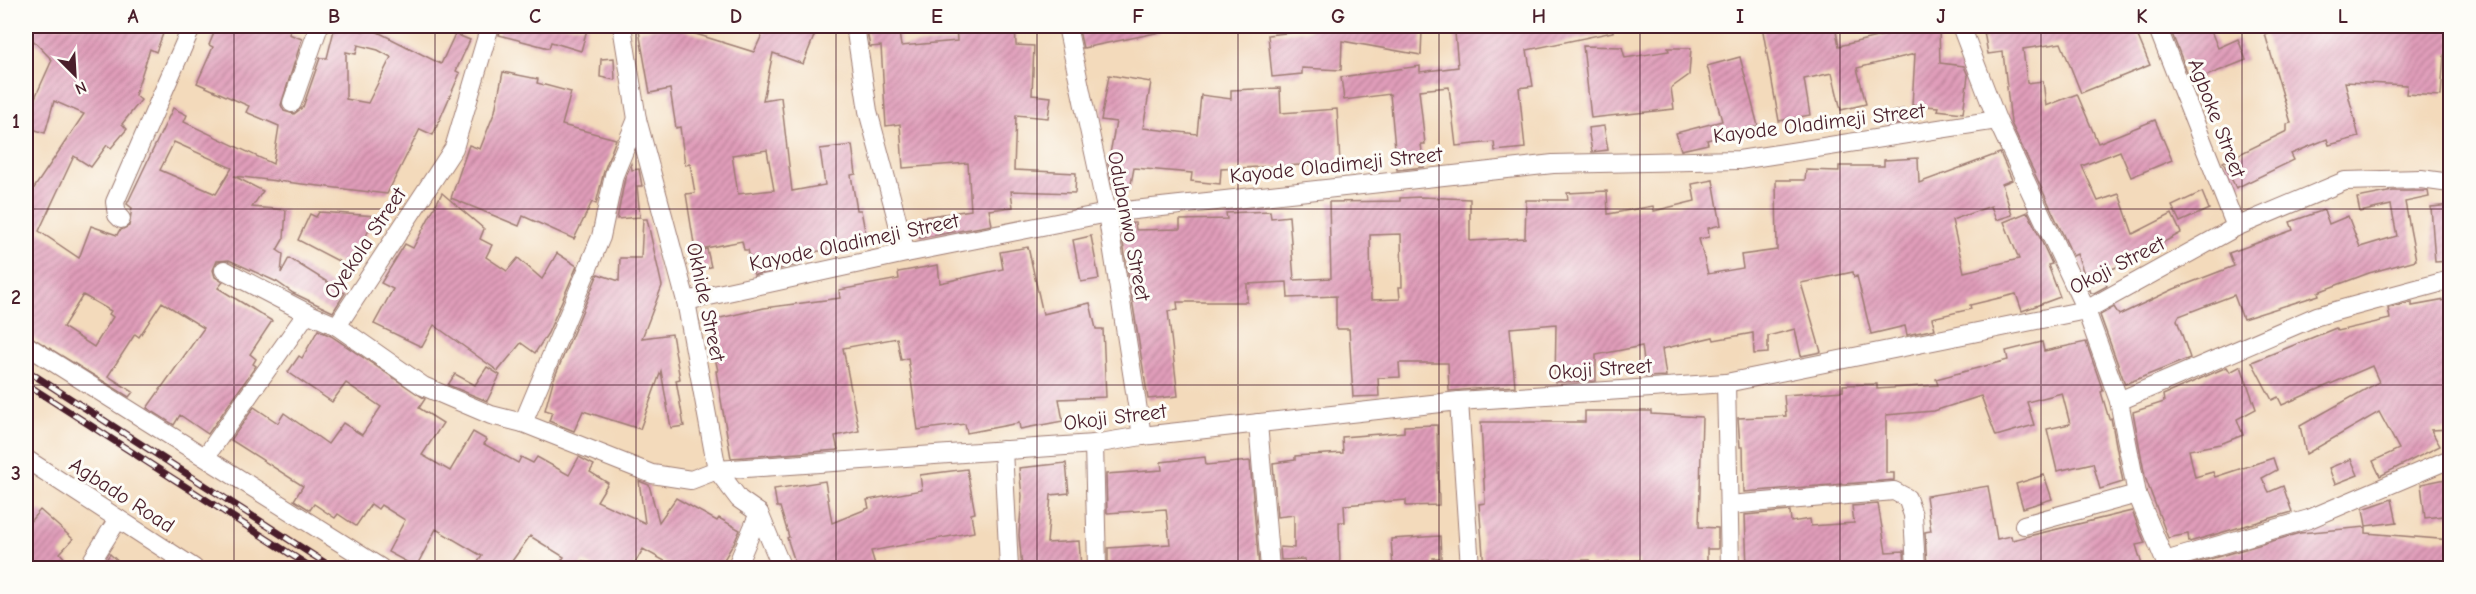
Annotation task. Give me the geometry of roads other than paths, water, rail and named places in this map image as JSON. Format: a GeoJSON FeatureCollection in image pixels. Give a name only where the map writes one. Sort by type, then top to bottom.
{"type":"FeatureCollection","features":[{"type":"Feature","properties":{"kind":"street"},"geometry":{"type":"LineString","coordinates":[[121,219],[117,215],[115,202],[192,26]]}},
{"type":"Feature","properties":{"kind":"street"},"geometry":{"type":"LineString","coordinates":[[292,103],[319,26]]}},
{"type":"Feature","properties":{"kind":"street","name":"Oyekola Street"},"geometry":{"type":"LineString","coordinates":[[206,456],[307,313],[337,326],[454,148],[490,26]]}},
{"type":"Feature","properties":{"kind":"street","name":"Okhide Street"},"geometry":{"type":"LineString","coordinates":[[622,26],[637,119],[686,301],[717,470],[739,499],[759,513],[782,568]]}},
{"type":"Feature","properties":{"kind":"street"},"geometry":{"type":"LineString","coordinates":[[855,26],[868,111],[906,253]]}},
{"type":"Feature","properties":{"kind":"street","name":"Odubanwo Street"},"geometry":{"type":"LineString","coordinates":[[1067,26],[1107,213],[1142,436]]}},
{"type":"Feature","properties":{"kind":"street"},"geometry":{"type":"LineString","coordinates":[[1961,26],[1996,120],[2086,310],[2119,401],[2137,494],[2166,565],[2309,519],[2451,459]]}},
{"type":"Feature","properties":{"kind":"street","name":"Agboke Street"},"geometry":{"type":"LineString","coordinates":[[2157,26],[2236,227]]}},
{"type":"Feature","properties":{"kind":"street"},"geometry":{"type":"LineString","coordinates":[[523,423],[601,237],[614,175],[637,119]]}},
{"type":"Feature","properties":{"kind":"street","name":"Kayode Oladimeji Street"},"geometry":{"type":"LineString","coordinates":[[686,301],[906,253],[1107,213],[1553,164],[1739,160],[1996,120]]}},
{"type":"Feature","properties":{"kind":"street","name":"Okoji Street"},"geometry":{"type":"LineString","coordinates":[[337,326],[423,386],[491,415],[523,423],[652,474],[691,480],[717,470],[1094,444],[1142,436],[1459,401],[1726,383],[2086,310],[2236,227],[2345,181],[2421,179],[2451,183]]}},
{"type":"Feature","properties":{"kind":"street"},"geometry":{"type":"LineString","coordinates":[[224,270],[307,313]]}},
{"type":"Feature","properties":{"kind":"street"},"geometry":{"type":"LineString","coordinates":[[2119,401],[2317,316],[2451,280]]}},
{"type":"Feature","properties":{"kind":"street"},"geometry":{"type":"LineString","coordinates":[[26,345],[381,568]]}},
{"type":"Feature","properties":{"kind":"street"},"geometry":{"type":"LineString","coordinates":[[1726,383],[1730,568]]}},
{"type":"Feature","properties":{"kind":"street"},"geometry":{"type":"LineString","coordinates":[[1459,401],[1470,568]]}},
{"type":"Feature","properties":{"kind":"street"},"geometry":{"type":"LineString","coordinates":[[1258,423],[1270,568]]}},
{"type":"Feature","properties":{"kind":"street"},"geometry":{"type":"LineString","coordinates":[[1094,444],[1097,568]]}},
{"type":"Feature","properties":{"kind":"street"},"geometry":{"type":"LineString","coordinates":[[1004,450],[1009,568]]}},
{"type":"Feature","properties":{"kind":"street","name":"Agbado Road"},"geometry":{"type":"LineString","coordinates":[[26,459],[118,519],[183,566]]}},
{"type":"Feature","properties":{"kind":"street"},"geometry":{"type":"LineString","coordinates":[[1729,505],[1894,491],[1907,498],[1912,515],[1916,568]]}},
{"type":"Feature","properties":{"kind":"street"},"geometry":{"type":"LineString","coordinates":[[2024,525],[2137,494]]}},
{"type":"Feature","properties":{"kind":"street"},"geometry":{"type":"LineString","coordinates":[[736,568],[759,513]]}},
{"type":"Feature","properties":{"kind":"street"},"geometry":{"type":"LineString","coordinates":[[97,568],[93,565],[93,559],[118,519]]}},
{"type":"Feature","properties":{"kind":"railway"},"geometry":{"type":"LineString","coordinates":[[26,370],[333,568]]}},
{"type":"Feature","properties":{"kind":"railway"},"geometry":{"type":"LineString","coordinates":[[26,384],[312,568]]}}]}
